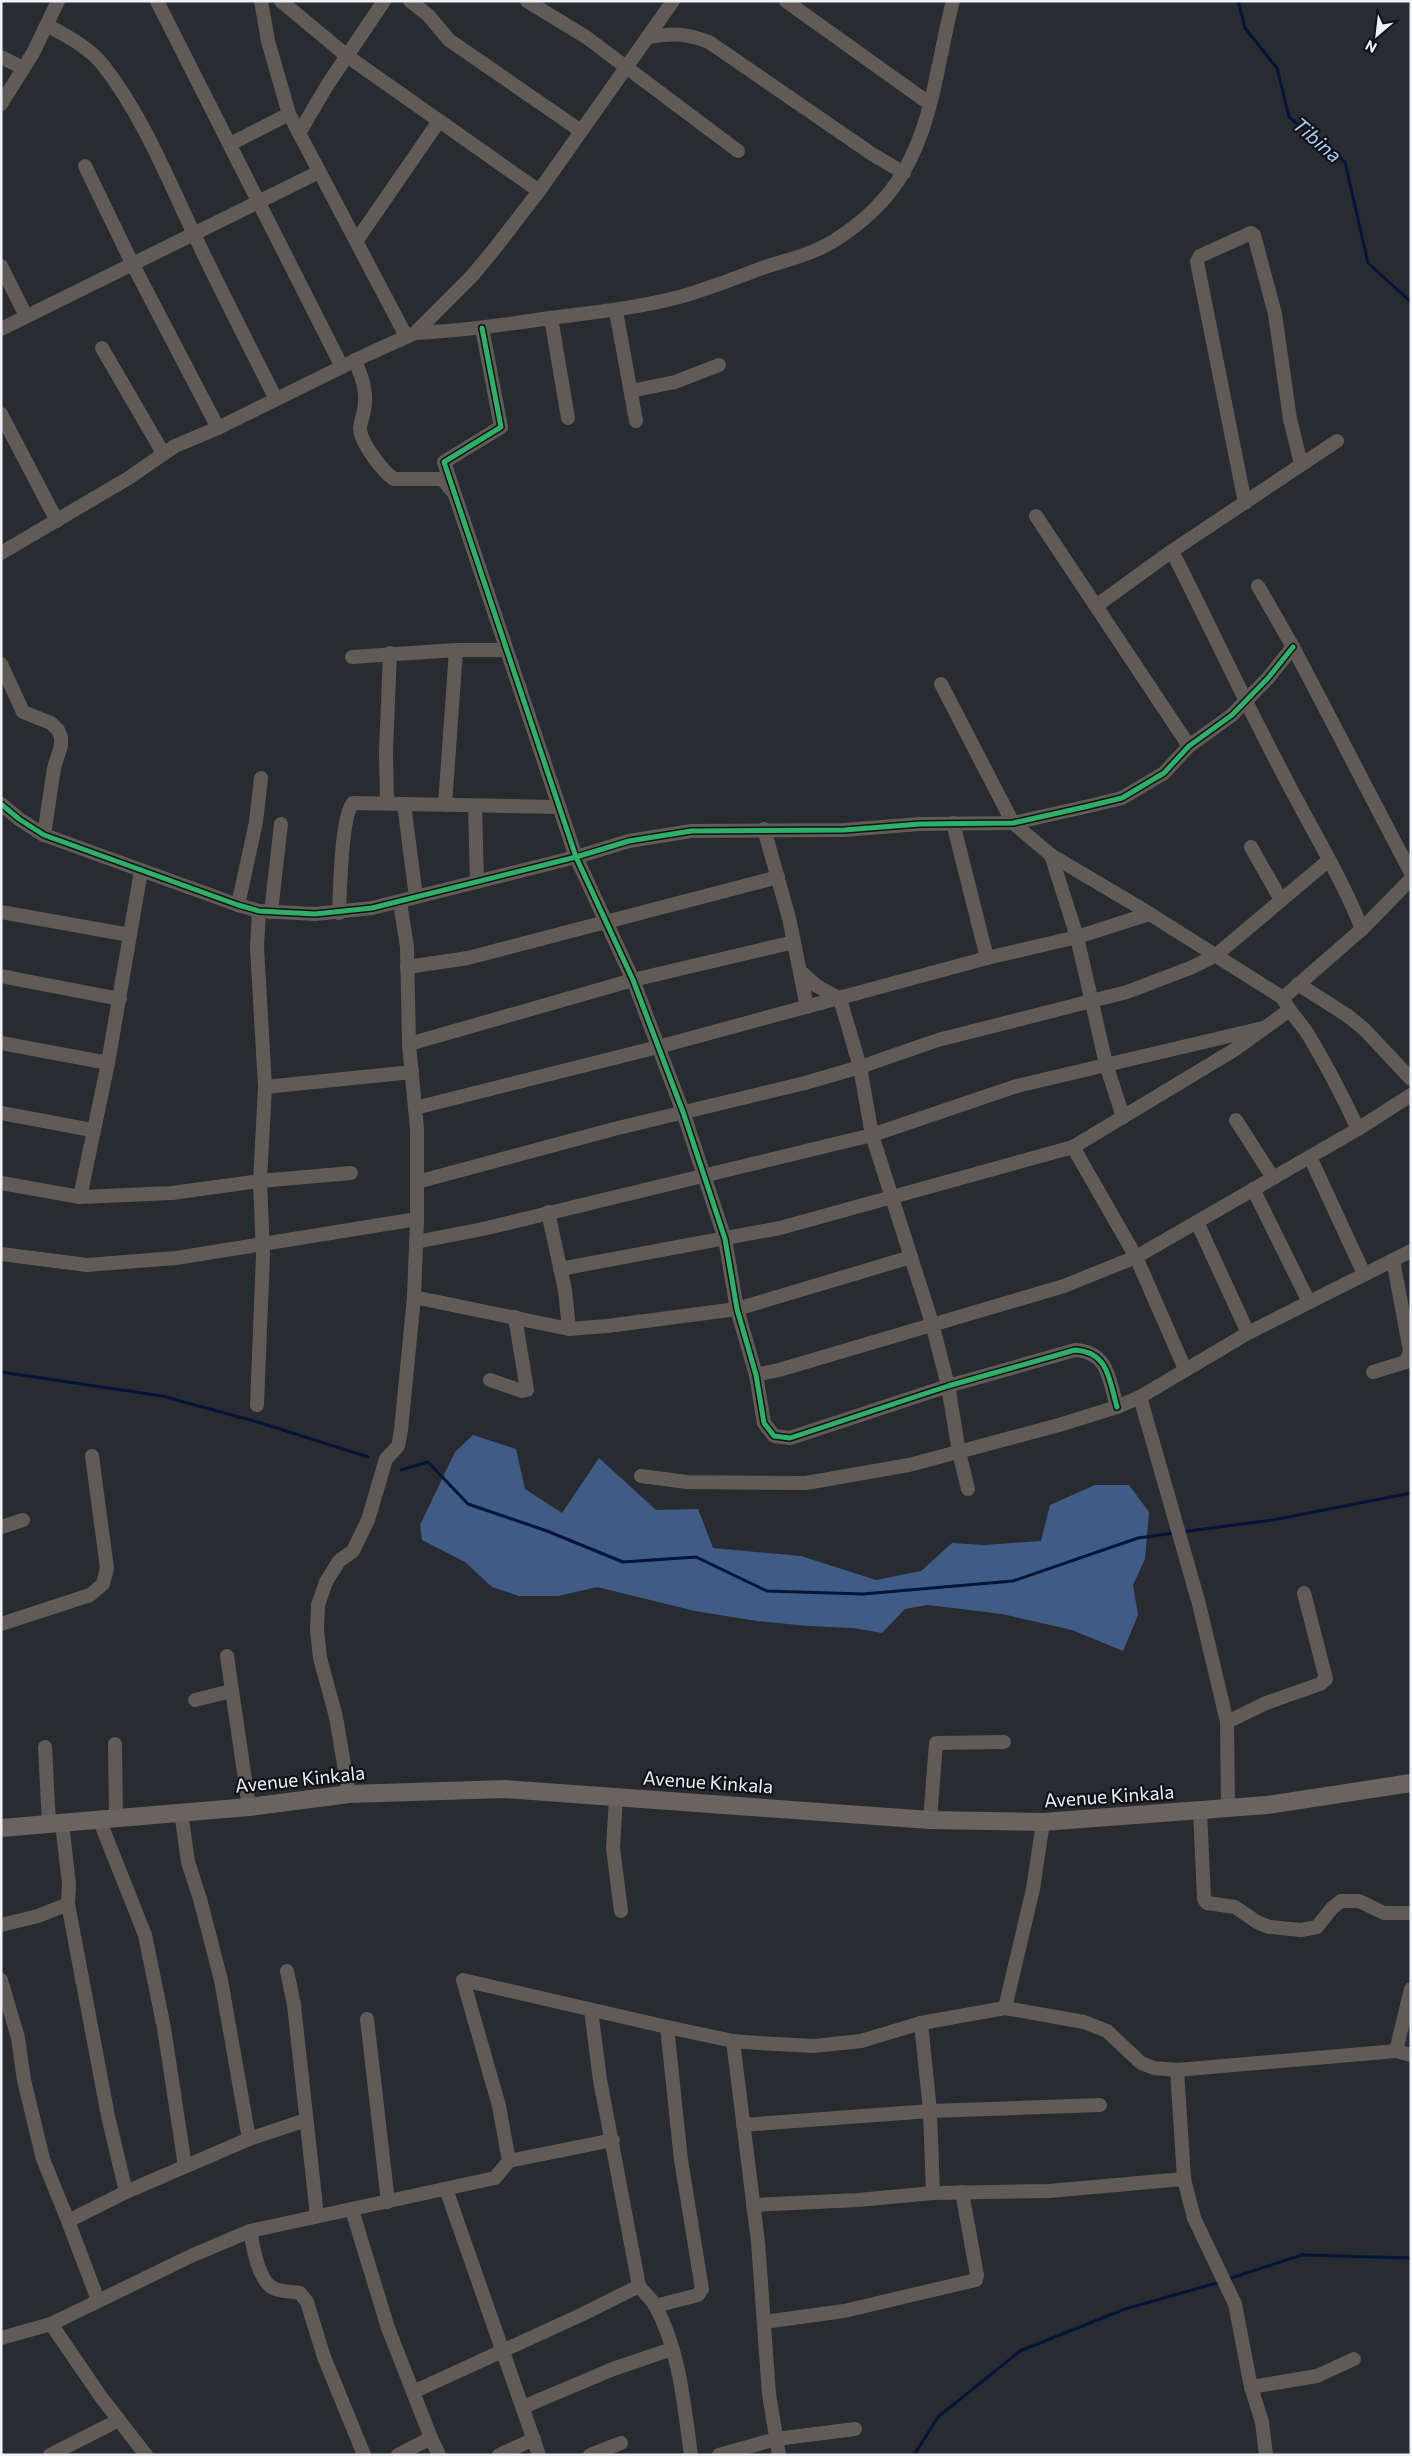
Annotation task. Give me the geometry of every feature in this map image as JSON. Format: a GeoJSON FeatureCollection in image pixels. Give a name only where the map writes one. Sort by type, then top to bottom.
{"type":"FeatureCollection","features":[{"type":"Feature","properties":{"kind":"main road","name":"Avenue Kinkala"},"geometry":{"type":"LineString","coordinates":[[1,1828],[249,1807],[349,1794],[505,1789],[930,1820],[1043,1822],[1267,1805],[1411,1783]]}},
{"type":"Feature","properties":{"kind":"street"},"geometry":{"type":"LineString","coordinates":[[1,104],[48,25],[58,1]]}},
{"type":"Feature","properties":{"kind":"street"},"geometry":{"type":"LineString","coordinates":[[157,1],[342,367]]}},
{"type":"Feature","properties":{"kind":"street"},"geometry":{"type":"LineString","coordinates":[[261,1],[268,41],[290,114],[319,172],[410,334]]}},
{"type":"Feature","properties":{"kind":"street"},"geometry":{"type":"LineString","coordinates":[[281,1],[347,56],[539,191]]}},
{"type":"Feature","properties":{"kind":"street"},"geometry":{"type":"LineString","coordinates":[[299,133],[384,1]]}},
{"type":"Feature","properties":{"kind":"street"},"geometry":{"type":"LineString","coordinates":[[410,1],[428,15],[448,40],[581,130]]}},
{"type":"Feature","properties":{"kind":"street"},"geometry":{"type":"LineString","coordinates":[[527,1],[586,37],[738,150]]}},
{"type":"Feature","properties":{"kind":"street"},"geometry":{"type":"LineString","coordinates":[[786,1],[930,104]]}},
{"type":"Feature","properties":{"kind":"street"},"geometry":{"type":"LineString","coordinates":[[410,334],[482,328],[616,310],[705,290],[800,257],[831,243],[868,215],[904,173],[913,155],[930,104],[954,1]]}},
{"type":"Feature","properties":{"kind":"street"},"geometry":{"type":"LineString","coordinates":[[1,552],[127,479],[163,453],[410,334],[472,276],[539,191],[649,37],[666,4]]}},
{"type":"Feature","properties":{"kind":"street"},"geometry":{"type":"LineString","coordinates":[[48,25],[76,42],[102,64],[142,127],[161,162],[276,400]]}},
{"type":"Feature","properties":{"kind":"street"},"geometry":{"type":"LineString","coordinates":[[649,37],[673,33],[689,34],[709,42],[872,154],[904,173]]}},
{"type":"Feature","properties":{"kind":"street"},"geometry":{"type":"LineString","coordinates":[[1,57],[24,68]]}},
{"type":"Feature","properties":{"kind":"street"},"geometry":{"type":"LineString","coordinates":[[230,144],[290,114]]}},
{"type":"Feature","properties":{"kind":"street"},"geometry":{"type":"LineString","coordinates":[[357,240],[439,121]]}},
{"type":"Feature","properties":{"kind":"street"},"geometry":{"type":"LineString","coordinates":[[85,166],[132,263],[218,428]]}},
{"type":"Feature","properties":{"kind":"street"},"geometry":{"type":"LineString","coordinates":[[1,329],[319,172]]}},
{"type":"Feature","properties":{"kind":"street"},"geometry":{"type":"LineString","coordinates":[[1245,503],[1197,262],[1200,256],[1250,233],[1254,235],[1275,314],[1290,419],[1301,464]]}},
{"type":"Feature","properties":{"kind":"street"},"geometry":{"type":"LineString","coordinates":[[1,266],[26,316]]}},
{"type":"Feature","properties":{"kind":"street"},"geometry":{"type":"LineString","coordinates":[[616,310],[636,421]]}},
{"type":"Feature","properties":{"kind":"street"},"geometry":{"type":"LineString","coordinates":[[551,318],[568,418]]}},
{"type":"Feature","properties":{"kind":"street"},"geometry":{"type":"LineString","coordinates":[[482,328],[501,427],[444,462],[576,857],[608,922],[633,980],[683,1112],[704,1174],[725,1239],[737,1309],[756,1375],[764,1422],[768,1431],[782,1439],[790,1438],[948,1386],[1075,1350],[1088,1351],[1099,1357],[1118,1407]]}},
{"type":"Feature","properties":{"kind":"street"},"geometry":{"type":"LineString","coordinates":[[102,348],[163,453]]}},
{"type":"Feature","properties":{"kind":"street"},"geometry":{"type":"LineString","coordinates":[[355,360],[365,396],[360,431],[362,439],[369,450],[394,479],[440,479],[448,484],[456,497]]}},
{"type":"Feature","properties":{"kind":"street"},"geometry":{"type":"LineString","coordinates":[[631,391],[675,382],[719,365]]}},
{"type":"Feature","properties":{"kind":"street"},"geometry":{"type":"LineString","coordinates":[[1,414],[57,521]]}},
{"type":"Feature","properties":{"kind":"street"},"geometry":{"type":"LineString","coordinates":[[1096,606],[1172,552],[1337,441]]}},
{"type":"Feature","properties":{"kind":"street"},"geometry":{"type":"LineString","coordinates":[[1036,516],[1189,746]]}},
{"type":"Feature","properties":{"kind":"street"},"geometry":{"type":"LineString","coordinates":[[1172,552],[1247,699],[1255,720],[1348,892],[1362,929]]}},
{"type":"Feature","properties":{"kind":"street"},"geometry":{"type":"LineString","coordinates":[[1258,586],[1293,647],[1411,873]]}},
{"type":"Feature","properties":{"kind":"street"},"geometry":{"type":"LineString","coordinates":[[1,804],[25,824],[44,835],[238,905],[265,911],[315,914],[339,913],[400,902],[658,835],[691,831],[764,829],[844,830],[953,823],[1013,823],[1122,798],[1164,773],[1189,746],[1232,715],[1293,647]]}},
{"type":"Feature","properties":{"kind":"street"},"geometry":{"type":"LineString","coordinates":[[352,657],[456,650],[506,650]]}},
{"type":"Feature","properties":{"kind":"street"},"geometry":{"type":"LineString","coordinates":[[445,805],[456,650]]}},
{"type":"Feature","properties":{"kind":"street"},"geometry":{"type":"LineString","coordinates":[[387,803],[386,751],[390,653]]}},
{"type":"Feature","properties":{"kind":"street"},"geometry":{"type":"LineString","coordinates":[[1,664],[23,712],[51,723],[58,730],[61,738],[61,746],[54,768],[44,835]]}},
{"type":"Feature","properties":{"kind":"street"},"geometry":{"type":"LineString","coordinates":[[941,684],[1013,823],[1051,855],[1150,914],[1286,1004],[1308,1033],[1335,1080],[1358,1129]]}},
{"type":"Feature","properties":{"kind":"street"},"geometry":{"type":"LineString","coordinates":[[238,905],[256,822],[261,778]]}},
{"type":"Feature","properties":{"kind":"street"},"geometry":{"type":"LineString","coordinates":[[339,913],[342,854],[349,810],[353,803],[558,807]]}},
{"type":"Feature","properties":{"kind":"street"},"geometry":{"type":"LineString","coordinates":[[404,804],[416,897]]}},
{"type":"Feature","properties":{"kind":"street"},"geometry":{"type":"LineString","coordinates":[[475,806],[477,882]]}},
{"type":"Feature","properties":{"kind":"street"},"geometry":{"type":"LineString","coordinates":[[953,823],[986,958]]}},
{"type":"Feature","properties":{"kind":"street"},"geometry":{"type":"LineString","coordinates":[[257,1405],[262,1246],[260,1181],[265,1087],[257,947],[281,824]]}},
{"type":"Feature","properties":{"kind":"street"},"geometry":{"type":"LineString","coordinates":[[764,829],[794,942],[807,1007]]}},
{"type":"Feature","properties":{"kind":"street"},"geometry":{"type":"LineString","coordinates":[[1251,847],[1281,900]]}},
{"type":"Feature","properties":{"kind":"street"},"geometry":{"type":"LineString","coordinates":[[1051,855],[1078,937],[1091,1003],[1106,1064],[1123,1117]]}},
{"type":"Feature","properties":{"kind":"street"},"geometry":{"type":"LineString","coordinates":[[416,1182],[860,1067],[938,1040],[1091,1003],[1168,978],[1215,956],[1329,860]]}},
{"type":"Feature","properties":{"kind":"street"},"geometry":{"type":"LineString","coordinates":[[80,1198],[92,1130],[108,1063],[120,999],[141,871]]}},
{"type":"Feature","properties":{"kind":"street"},"geometry":{"type":"LineString","coordinates":[[407,968],[468,958],[778,877]]}},
{"type":"Feature","properties":{"kind":"street"},"geometry":{"type":"LineString","coordinates":[[560,1269],[780,1228],[893,1198],[940,1182],[1073,1147],[1219,1059],[1263,1028],[1286,1004],[1298,984],[1362,929],[1411,879]]}},
{"type":"Feature","properties":{"kind":"street"},"geometry":{"type":"LineString","coordinates":[[349,1794],[336,1717],[320,1658],[317,1630],[318,1604],[326,1582],[339,1562],[353,1551],[368,1520],[386,1459],[398,1446],[401,1430],[414,1297],[417,1219],[415,1108],[407,968],[400,902]]}},
{"type":"Feature","properties":{"kind":"street"},"geometry":{"type":"LineString","coordinates":[[1,912],[130,936]]}},
{"type":"Feature","properties":{"kind":"street"},"geometry":{"type":"LineString","coordinates":[[415,1108],[658,1047],[986,958],[1078,937],[1150,914]]}},
{"type":"Feature","properties":{"kind":"street"},"geometry":{"type":"LineString","coordinates":[[410,1044],[633,980],[794,942]]}},
{"type":"Feature","properties":{"kind":"street"},"geometry":{"type":"LineString","coordinates":[[801,972],[817,986],[840,998],[860,1067],[872,1135],[932,1324],[948,1386],[958,1452],[968,1489]]}},
{"type":"Feature","properties":{"kind":"street"},"geometry":{"type":"LineString","coordinates":[[1,976],[120,999]]}},
{"type":"Feature","properties":{"kind":"street"},"geometry":{"type":"LineString","coordinates":[[1298,984],[1364,1029],[1411,1079]]}},
{"type":"Feature","properties":{"kind":"street"},"geometry":{"type":"LineString","coordinates":[[416,1242],[872,1135],[1017,1086],[1263,1028]]}},
{"type":"Feature","properties":{"kind":"street"},"geometry":{"type":"LineString","coordinates":[[1,1043],[108,1063]]}},
{"type":"Feature","properties":{"kind":"street"},"geometry":{"type":"LineString","coordinates":[[265,1087],[412,1072]]}},
{"type":"Feature","properties":{"kind":"street"},"geometry":{"type":"LineString","coordinates":[[756,1375],[1064,1286],[1136,1257],[1358,1129],[1411,1095]]}},
{"type":"Feature","properties":{"kind":"street"},"geometry":{"type":"LineString","coordinates":[[1,1113],[92,1130]]}},
{"type":"Feature","properties":{"kind":"street"},"geometry":{"type":"LineString","coordinates":[[1236,1120],[1273,1178]]}},
{"type":"Feature","properties":{"kind":"street"},"geometry":{"type":"LineString","coordinates":[[1073,1147],[1136,1257],[1185,1369]]}},
{"type":"Feature","properties":{"kind":"street"},"geometry":{"type":"LineString","coordinates":[[1310,1157],[1364,1274]]}},
{"type":"Feature","properties":{"kind":"street"},"geometry":{"type":"LineString","coordinates":[[1,1183],[80,1198],[172,1193],[260,1181],[351,1173]]}},
{"type":"Feature","properties":{"kind":"street"},"geometry":{"type":"LineString","coordinates":[[1253,1189],[1309,1302]]}},
{"type":"Feature","properties":{"kind":"street"},"geometry":{"type":"LineString","coordinates":[[548,1212],[560,1269],[569,1329]]}},
{"type":"Feature","properties":{"kind":"street"},"geometry":{"type":"LineString","coordinates":[[1,1254],[87,1265],[176,1258],[262,1246],[417,1219]]}},
{"type":"Feature","properties":{"kind":"street"},"geometry":{"type":"LineString","coordinates":[[1197,1222],[1248,1333]]}},
{"type":"Feature","properties":{"kind":"street"},"geometry":{"type":"LineString","coordinates":[[641,1476],[687,1482],[806,1483],[909,1464],[1059,1425],[1118,1407],[1140,1397],[1248,1333],[1411,1251]]}},
{"type":"Feature","properties":{"kind":"street"},"geometry":{"type":"LineString","coordinates":[[414,1297],[569,1329],[646,1323],[737,1309],[911,1258]]}},
{"type":"Feature","properties":{"kind":"street"},"geometry":{"type":"LineString","coordinates":[[1373,1372],[1406,1362],[1409,1357],[1410,1351],[1393,1260]]}},
{"type":"Feature","properties":{"kind":"street"},"geometry":{"type":"LineString","coordinates":[[490,1380],[522,1391],[527,1390],[515,1317]]}},
{"type":"Feature","properties":{"kind":"street"},"geometry":{"type":"LineString","coordinates":[[1140,1397],[1199,1604],[1227,1722],[1228,1808]]}},
{"type":"Feature","properties":{"kind":"street"},"geometry":{"type":"LineString","coordinates":[[1,1624],[90,1595],[103,1584],[107,1568],[92,1456]]}},
{"type":"Feature","properties":{"kind":"street"},"geometry":{"type":"LineString","coordinates":[[1,1527],[23,1520]]}},
{"type":"Feature","properties":{"kind":"street"},"geometry":{"type":"LineString","coordinates":[[1227,1722],[1266,1703],[1320,1684],[1326,1679],[1304,1593]]}},
{"type":"Feature","properties":{"kind":"street"},"geometry":{"type":"LineString","coordinates":[[227,1656],[249,1807]]}},
{"type":"Feature","properties":{"kind":"street"},"geometry":{"type":"LineString","coordinates":[[194,1700],[231,1691]]}},
{"type":"Feature","properties":{"kind":"street"},"geometry":{"type":"LineString","coordinates":[[930,1820],[936,1743],[1004,1742]]}},
{"type":"Feature","properties":{"kind":"street"},"geometry":{"type":"LineString","coordinates":[[115,1744],[116,1818]]}},
{"type":"Feature","properties":{"kind":"street"},"geometry":{"type":"LineString","coordinates":[[45,1747],[55,1823],[69,1884],[68,1904],[108,2116],[126,2192]]}},
{"type":"Feature","properties":{"kind":"street"},"geometry":{"type":"LineString","coordinates":[[616,1798],[612,1848],[621,1911]]}},
{"type":"Feature","properties":{"kind":"street"},"geometry":{"type":"LineString","coordinates":[[1200,1811],[1204,1899],[1207,1903],[1235,1907],[1257,1922],[1269,1927],[1301,1930],[1318,1927],[1332,1908],[1341,1901],[1359,1901],[1384,1914],[1411,1913]]}},
{"type":"Feature","properties":{"kind":"street"},"geometry":{"type":"LineString","coordinates":[[181,1812],[188,1862],[200,1899],[221,1980],[249,2139]]}},
{"type":"Feature","properties":{"kind":"street"},"geometry":{"type":"LineString","coordinates":[[99,1819],[145,1935],[164,2028],[185,2166]]}},
{"type":"Feature","properties":{"kind":"street"},"geometry":{"type":"LineString","coordinates":[[1004,2008],[1033,1889],[1043,1822]]}},
{"type":"Feature","properties":{"kind":"street"},"geometry":{"type":"LineString","coordinates":[[1,1925],[38,1916],[68,1904]]}},
{"type":"Feature","properties":{"kind":"street"},"geometry":{"type":"LineString","coordinates":[[286,1971],[294,2004],[317,2216]]}},
{"type":"Feature","properties":{"kind":"street"},"geometry":{"type":"LineString","coordinates":[[1,1980],[18,2038],[24,2080],[43,2159],[98,2300]]}},
{"type":"Feature","properties":{"kind":"street"},"geometry":{"type":"LineString","coordinates":[[510,2161],[499,2106],[463,1980],[667,2028],[733,2041],[814,2046],[861,2041],[920,2023],[1004,2008],[1084,2022],[1107,2030],[1141,2063],[1154,2068],[1177,2070],[1396,2051],[1411,2055]]}},
{"type":"Feature","properties":{"kind":"street"},"geometry":{"type":"LineString","coordinates":[[1396,2051],[1411,1988]]}},
{"type":"Feature","properties":{"kind":"street"},"geometry":{"type":"LineString","coordinates":[[591,2010],[600,2080],[613,2140],[618,2178],[639,2286],[655,2306],[672,2349],[681,2390],[690,2455]]}},
{"type":"Feature","properties":{"kind":"street"},"geometry":{"type":"LineString","coordinates":[[368,2019],[388,2202]]}},
{"type":"Feature","properties":{"kind":"street"},"geometry":{"type":"LineString","coordinates":[[920,2023],[930,2111],[933,2193]]}},
{"type":"Feature","properties":{"kind":"street"},"geometry":{"type":"LineString","coordinates":[[655,2306],[698,2295],[702,2288],[681,2160],[667,2028]]}},
{"type":"Feature","properties":{"kind":"street"},"geometry":{"type":"LineString","coordinates":[[733,2041],[753,2205],[769,2394],[779,2455]]}},
{"type":"Feature","properties":{"kind":"street"},"geometry":{"type":"LineString","coordinates":[[1177,2070],[1184,2179],[1194,2218],[1235,2304],[1251,2387],[1262,2422],[1266,2455]]}},
{"type":"Feature","properties":{"kind":"street"},"geometry":{"type":"LineString","coordinates":[[743,2125],[930,2111],[1100,2105]]}},
{"type":"Feature","properties":{"kind":"street"},"geometry":{"type":"LineString","coordinates":[[68,2221],[126,2192],[185,2166],[249,2139],[306,2120]]}},
{"type":"Feature","properties":{"kind":"street"},"geometry":{"type":"LineString","coordinates":[[1,2338],[51,2324],[222,2242],[250,2231],[495,2178],[510,2161],[613,2140]]}},
{"type":"Feature","properties":{"kind":"street"},"geometry":{"type":"LineString","coordinates":[[753,2205],[858,2200],[933,2193],[1049,2191],[1184,2179]]}},
{"type":"Feature","properties":{"kind":"street"},"geometry":{"type":"LineString","coordinates":[[446,2189],[539,2455]]}},
{"type":"Feature","properties":{"kind":"street"},"geometry":{"type":"LineString","coordinates":[[764,2322],[844,2311],[976,2280],[977,2275],[962,2192]]}},
{"type":"Feature","properties":{"kind":"street"},"geometry":{"type":"LineString","coordinates":[[352,2210],[388,2328],[439,2455]]}},
{"type":"Feature","properties":{"kind":"street"},"geometry":{"type":"LineString","coordinates":[[250,2231],[257,2265],[270,2286],[278,2290],[300,2293],[307,2302],[324,2357],[364,2455]]}},
{"type":"Feature","properties":{"kind":"street"},"geometry":{"type":"LineString","coordinates":[[413,2392],[504,2351],[639,2286]]}},
{"type":"Feature","properties":{"kind":"street"},"geometry":{"type":"LineString","coordinates":[[51,2324],[118,2420],[146,2455]]}},
{"type":"Feature","properties":{"kind":"street"},"geometry":{"type":"LineString","coordinates":[[523,2407],[613,2369],[672,2349]]}},
{"type":"Feature","properties":{"kind":"street"},"geometry":{"type":"LineString","coordinates":[[1251,2387],[1317,2376],[1354,2359]]}},
{"type":"Feature","properties":{"kind":"street"},"geometry":{"type":"LineString","coordinates":[[53,2454],[118,2420]]}},
{"type":"Feature","properties":{"kind":"street"},"geometry":{"type":"LineString","coordinates":[[719,2455],[776,2439],[855,2429]]}},
{"type":"Feature","properties":{"kind":"street"},"geometry":{"type":"LineString","coordinates":[[398,2455],[431,2438]]}},
{"type":"Feature","properties":{"kind":"street"},"geometry":{"type":"LineString","coordinates":[[499,2455],[534,2439]]}},
{"type":"Feature","properties":{"kind":"street"},"geometry":{"type":"LineString","coordinates":[[590,2455],[621,2443]]}},
{"type":"Feature","properties":{"kind":"shaded area"},"geometry":{"type":"Polygon","coordinates":[[[473,1435],[516,1449],[525,1489],[562,1513],[599,1458],[656,1510],[698,1509],[713,1548],[801,1556],[876,1580],[921,1571],[952,1543],[984,1545],[1041,1541],[1050,1505],[1095,1485],[1129,1485],[1149,1512],[1145,1559],[1133,1585],[1138,1615],[1123,1651],[1072,1630],[1002,1614],[928,1605],[905,1609],[882,1633],[853,1628],[757,1621],[695,1611],[597,1587],[558,1596],[519,1596],[492,1587],[465,1562],[422,1540],[420,1525],[455,1452],[473,1435]]]}},
{"type":"Feature","properties":{"kind":"waterway","name":"Tibina"},"geometry":{"type":"LineString","coordinates":[[1238,1],[1245,28],[1277,68],[1289,117],[1345,162],[1368,263],[1411,302]]}},
{"type":"Feature","properties":{"kind":"waterway"},"geometry":{"type":"LineString","coordinates":[[1,1372],[162,1396],[261,1423],[368,1457]]}},
{"type":"Feature","properties":{"kind":"waterway"},"geometry":{"type":"LineString","coordinates":[[401,1470],[428,1462],[468,1504],[547,1531],[623,1562],[696,1557],[767,1591],[863,1594],[1013,1581],[1138,1538],[1175,1533]]}},
{"type":"Feature","properties":{"kind":"waterway"},"geometry":{"type":"LineString","coordinates":[[1181,1532],[1273,1520],[1411,1493]]}},
{"type":"Feature","properties":{"kind":"waterway"},"geometry":{"type":"LineString","coordinates":[[1228,2279],[1302,2255],[1411,2258]]}},
{"type":"Feature","properties":{"kind":"waterway"},"geometry":{"type":"LineString","coordinates":[[914,2455],[938,2417],[1020,2351],[1125,2309],[1220,2282]]}},
{"type":"Feature","properties":{"kind":"cycle path"},"geometry":{"type":"LineString","coordinates":[[482,328],[501,427],[444,462],[576,857],[633,980],[683,1112],[725,1239],[737,1309],[756,1375],[764,1423],[774,1436],[790,1438],[948,1386],[1075,1350],[1095,1356],[1101,1362],[1106,1369],[1117,1407]]}},
{"type":"Feature","properties":{"kind":"cycle path"},"geometry":{"type":"LineString","coordinates":[[1,804],[19,819],[44,835],[259,911],[315,914],[372,908],[576,857],[629,841],[691,831],[844,830],[920,824],[1013,823],[1122,798],[1164,773],[1189,746],[1232,715],[1268,678],[1293,647]]}}]}
